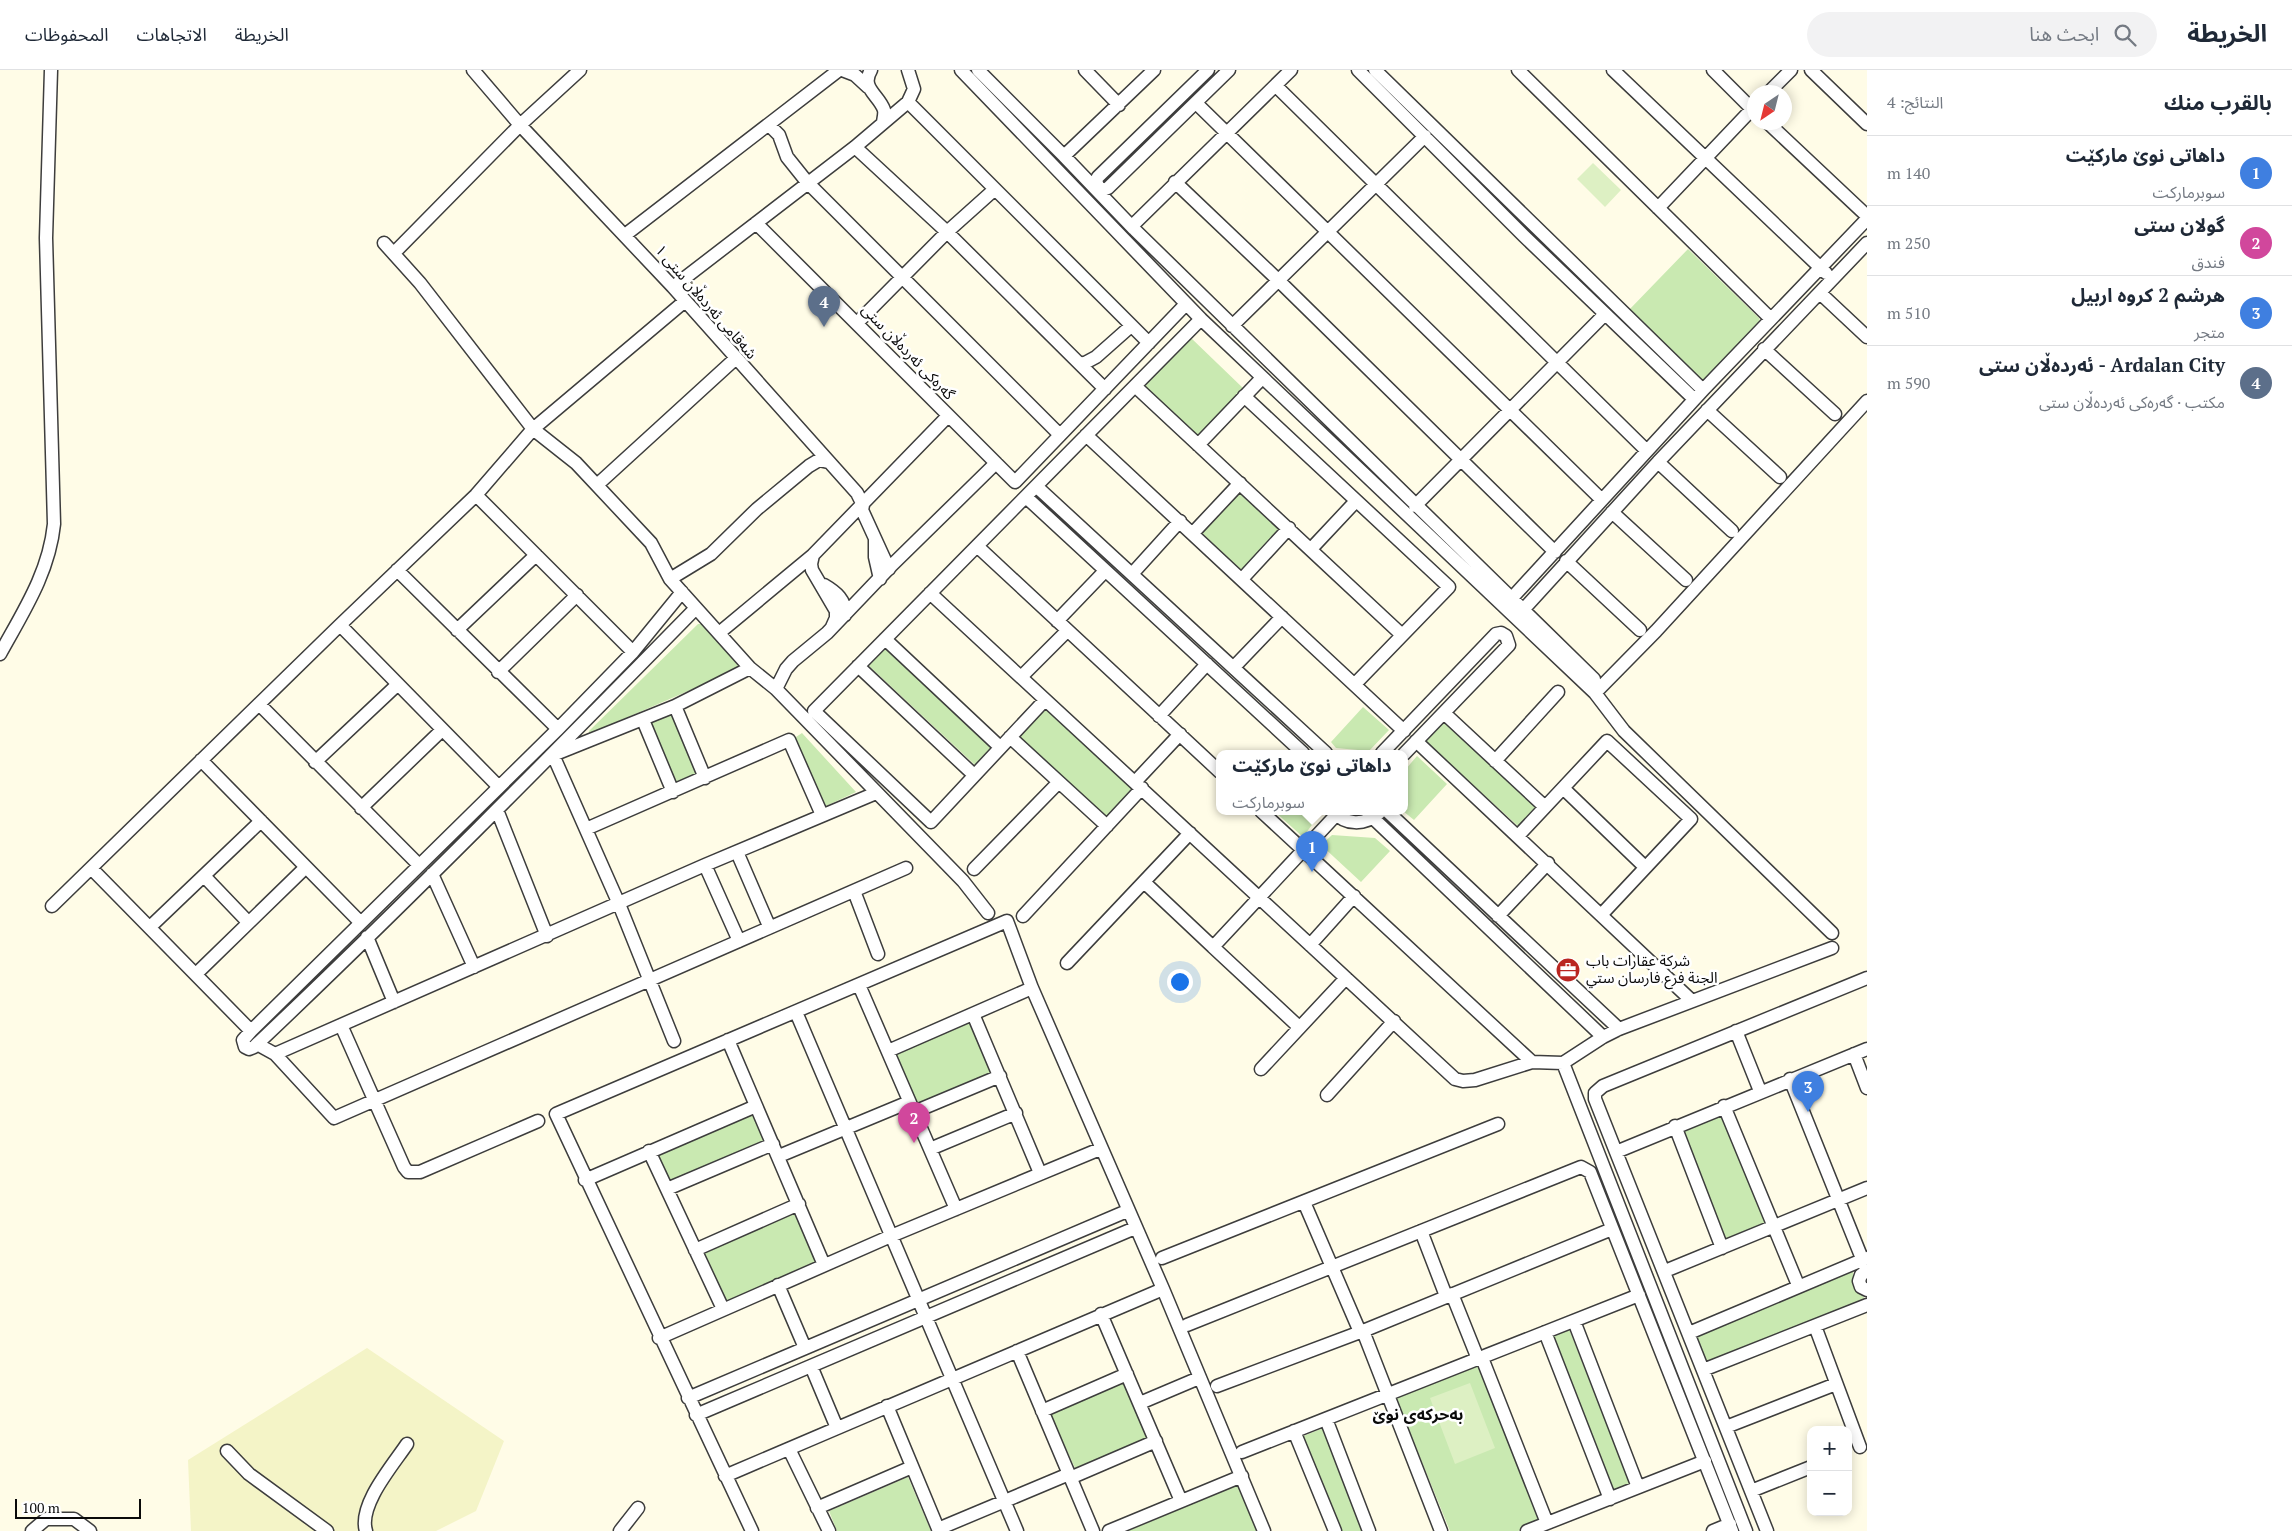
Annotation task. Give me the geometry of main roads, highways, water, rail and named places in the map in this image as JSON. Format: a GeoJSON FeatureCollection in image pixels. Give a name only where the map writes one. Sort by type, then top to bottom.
{"type":"FeatureCollection","features":[{"type":"Feature","properties":{"kind":"place","name":"Ardalan City - ئەردەڵان ستی"},"geometry":{"type":"Point","coordinates":[824,327]}},
{"type":"Feature","properties":{"kind":"place","name":"داهاتی نوێ مارکێت"},"geometry":{"type":"Point","coordinates":[1312,872]}},
{"type":"Feature","properties":{"kind":"place","name":"شرکة عقارات باب الجنة فرع فارسان ستي"},"geometry":{"type":"Point","coordinates":[1568,970]}},
{"type":"Feature","properties":{"kind":"place","name":"هرشم 2 كروه اربيل"},"geometry":{"type":"Point","coordinates":[1808,1112]}},
{"type":"Feature","properties":{"kind":"place","name":"گولان ستی"},"geometry":{"type":"Point","coordinates":[914,1143]}},
{"type":"Feature","properties":{"kind":"district","name":"بەحرکەی نوێ"},"geometry":{"type":"Point","coordinates":[1418,1414]}}]}
